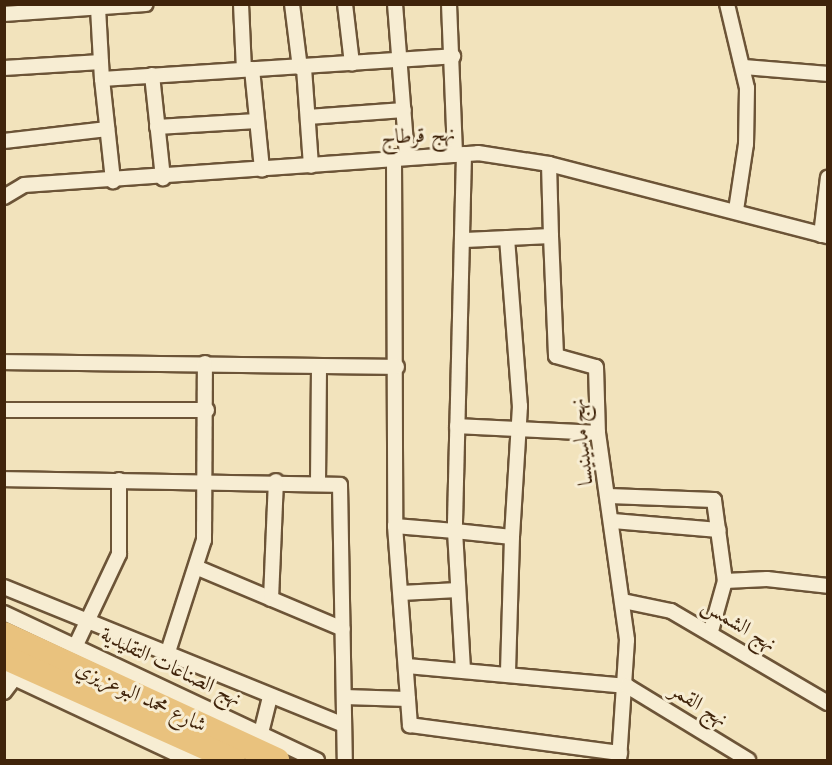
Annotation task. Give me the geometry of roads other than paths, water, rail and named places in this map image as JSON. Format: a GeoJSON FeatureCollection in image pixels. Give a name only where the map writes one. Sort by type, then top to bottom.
{"type":"FeatureCollection","features":[{"type":"Feature","properties":{"kind":"highway","name":"شارع محمد البوعزيزي"},"geometry":{"type":"LineString","coordinates":[[4,634],[277,760]]}},
{"type":"Feature","properties":{"kind":"highway","name":"شارع محمد البوعزيزي"},"geometry":{"type":"LineString","coordinates":[[7,674],[188,756],[233,760]]}},
{"type":"Feature","properties":{"kind":"street"},"geometry":{"type":"LineString","coordinates":[[4,14],[146,4]]}},
{"type":"Feature","properties":{"kind":"street"},"geometry":{"type":"LineString","coordinates":[[241,4],[262,170]]}},
{"type":"Feature","properties":{"kind":"street"},"geometry":{"type":"LineString","coordinates":[[292,4],[308,117],[311,166]]}},
{"type":"Feature","properties":{"kind":"street"},"geometry":{"type":"LineString","coordinates":[[345,4],[352,64]]}},
{"type":"Feature","properties":{"kind":"street"},"geometry":{"type":"LineString","coordinates":[[395,4],[404,110],[401,157],[395,526],[408,699],[414,729],[620,757]]}},
{"type":"Feature","properties":{"kind":"street"},"geometry":{"type":"LineString","coordinates":[[449,4],[465,240],[455,531],[463,670]]}},
{"type":"Feature","properties":{"kind":"street"},"geometry":{"type":"LineString","coordinates":[[727,4],[745,67],[746,144],[736,210]]}},
{"type":"Feature","properties":{"kind":"street"},"geometry":{"type":"LineString","coordinates":[[104,6],[101,62],[113,181]]}},
{"type":"Feature","properties":{"kind":"street"},"geometry":{"type":"LineString","coordinates":[[102,79],[248,69],[302,68],[453,56]]}},
{"type":"Feature","properties":{"kind":"street"},"geometry":{"type":"LineString","coordinates":[[4,68],[101,62]]}},
{"type":"Feature","properties":{"kind":"street"},"geometry":{"type":"LineString","coordinates":[[745,67],[828,74]]}},
{"type":"Feature","properties":{"kind":"street"},"geometry":{"type":"LineString","coordinates":[[152,75],[163,178]]}},
{"type":"Feature","properties":{"kind":"street"},"geometry":{"type":"LineString","coordinates":[[308,117],[404,110]]}},
{"type":"Feature","properties":{"kind":"street"},"geometry":{"type":"LineString","coordinates":[[157,127],[256,121]]}},
{"type":"Feature","properties":{"kind":"street"},"geometry":{"type":"LineString","coordinates":[[4,141],[107,129]]}},
{"type":"Feature","properties":{"kind":"street","name":"نهج قرطاج"},"geometry":{"type":"LineString","coordinates":[[4,197],[24,185],[163,178],[460,154],[549,164],[736,210],[824,236]]}},
{"type":"Feature","properties":{"kind":"street"},"geometry":{"type":"LineString","coordinates":[[465,240],[551,237],[549,164]]}},
{"type":"Feature","properties":{"kind":"street"},"geometry":{"type":"LineString","coordinates":[[824,236],[828,177]]}},
{"type":"Feature","properties":{"kind":"street","name":"نهج ماسينيسا"},"geometry":{"type":"LineString","coordinates":[[551,237],[556,356],[596,367],[598,433],[613,521],[623,601],[627,686],[620,757]]}},
{"type":"Feature","properties":{"kind":"street"},"geometry":{"type":"LineString","coordinates":[[507,238],[519,428],[512,537],[508,673]]}},
{"type":"Feature","properties":{"kind":"street"},"geometry":{"type":"LineString","coordinates":[[4,362],[397,367]]}},
{"type":"Feature","properties":{"kind":"street"},"geometry":{"type":"LineString","coordinates":[[167,655],[198,568],[208,481],[205,363]]}},
{"type":"Feature","properties":{"kind":"street"},"geometry":{"type":"LineString","coordinates":[[318,482],[319,366]]}},
{"type":"Feature","properties":{"kind":"street"},"geometry":{"type":"LineString","coordinates":[[4,410],[207,410]]}},
{"type":"Feature","properties":{"kind":"street"},"geometry":{"type":"LineString","coordinates":[[457,426],[598,433]]}},
{"type":"Feature","properties":{"kind":"street"},"geometry":{"type":"LineString","coordinates":[[4,479],[336,482],[342,489],[345,760]]}},
{"type":"Feature","properties":{"kind":"street"},"geometry":{"type":"LineString","coordinates":[[76,645],[119,554],[119,480]]}},
{"type":"Feature","properties":{"kind":"street"},"geometry":{"type":"LineString","coordinates":[[271,599],[276,482]]}},
{"type":"Feature","properties":{"kind":"street"},"geometry":{"type":"LineString","coordinates":[[609,496],[709,497],[716,503],[725,581],[711,631]]}},
{"type":"Feature","properties":{"kind":"street"},"geometry":{"type":"LineString","coordinates":[[613,521],[718,530]]}},
{"type":"Feature","properties":{"kind":"street"},"geometry":{"type":"LineString","coordinates":[[395,526],[512,537]]}},
{"type":"Feature","properties":{"kind":"street"},"geometry":{"type":"LineString","coordinates":[[198,568],[343,629]]}},
{"type":"Feature","properties":{"kind":"street"},"geometry":{"type":"LineString","coordinates":[[725,581],[767,579],[828,586]]}},
{"type":"Feature","properties":{"kind":"street"},"geometry":{"type":"LineString","coordinates":[[4,587],[270,698],[344,725]]}},
{"type":"Feature","properties":{"kind":"street"},"geometry":{"type":"LineString","coordinates":[[401,594],[459,590]]}},
{"type":"Feature","properties":{"kind":"street","name":"نهج الشمس"},"geometry":{"type":"LineString","coordinates":[[623,601],[653,603],[711,631],[828,703]]}},
{"type":"Feature","properties":{"kind":"street","name":"نهج الصناعات التقليدية"},"geometry":{"type":"LineString","coordinates":[[4,613],[317,760]]}},
{"type":"Feature","properties":{"kind":"street"},"geometry":{"type":"LineString","coordinates":[[407,666],[508,673],[627,686]]}},
{"type":"Feature","properties":{"kind":"street","name":"نهج القمر"},"geometry":{"type":"LineString","coordinates":[[627,686],[748,760]]}},
{"type":"Feature","properties":{"kind":"street"},"geometry":{"type":"LineString","coordinates":[[344,697],[408,699]]}},
{"type":"Feature","properties":{"kind":"street"},"geometry":{"type":"LineString","coordinates":[[261,734],[270,698]]}}]}
